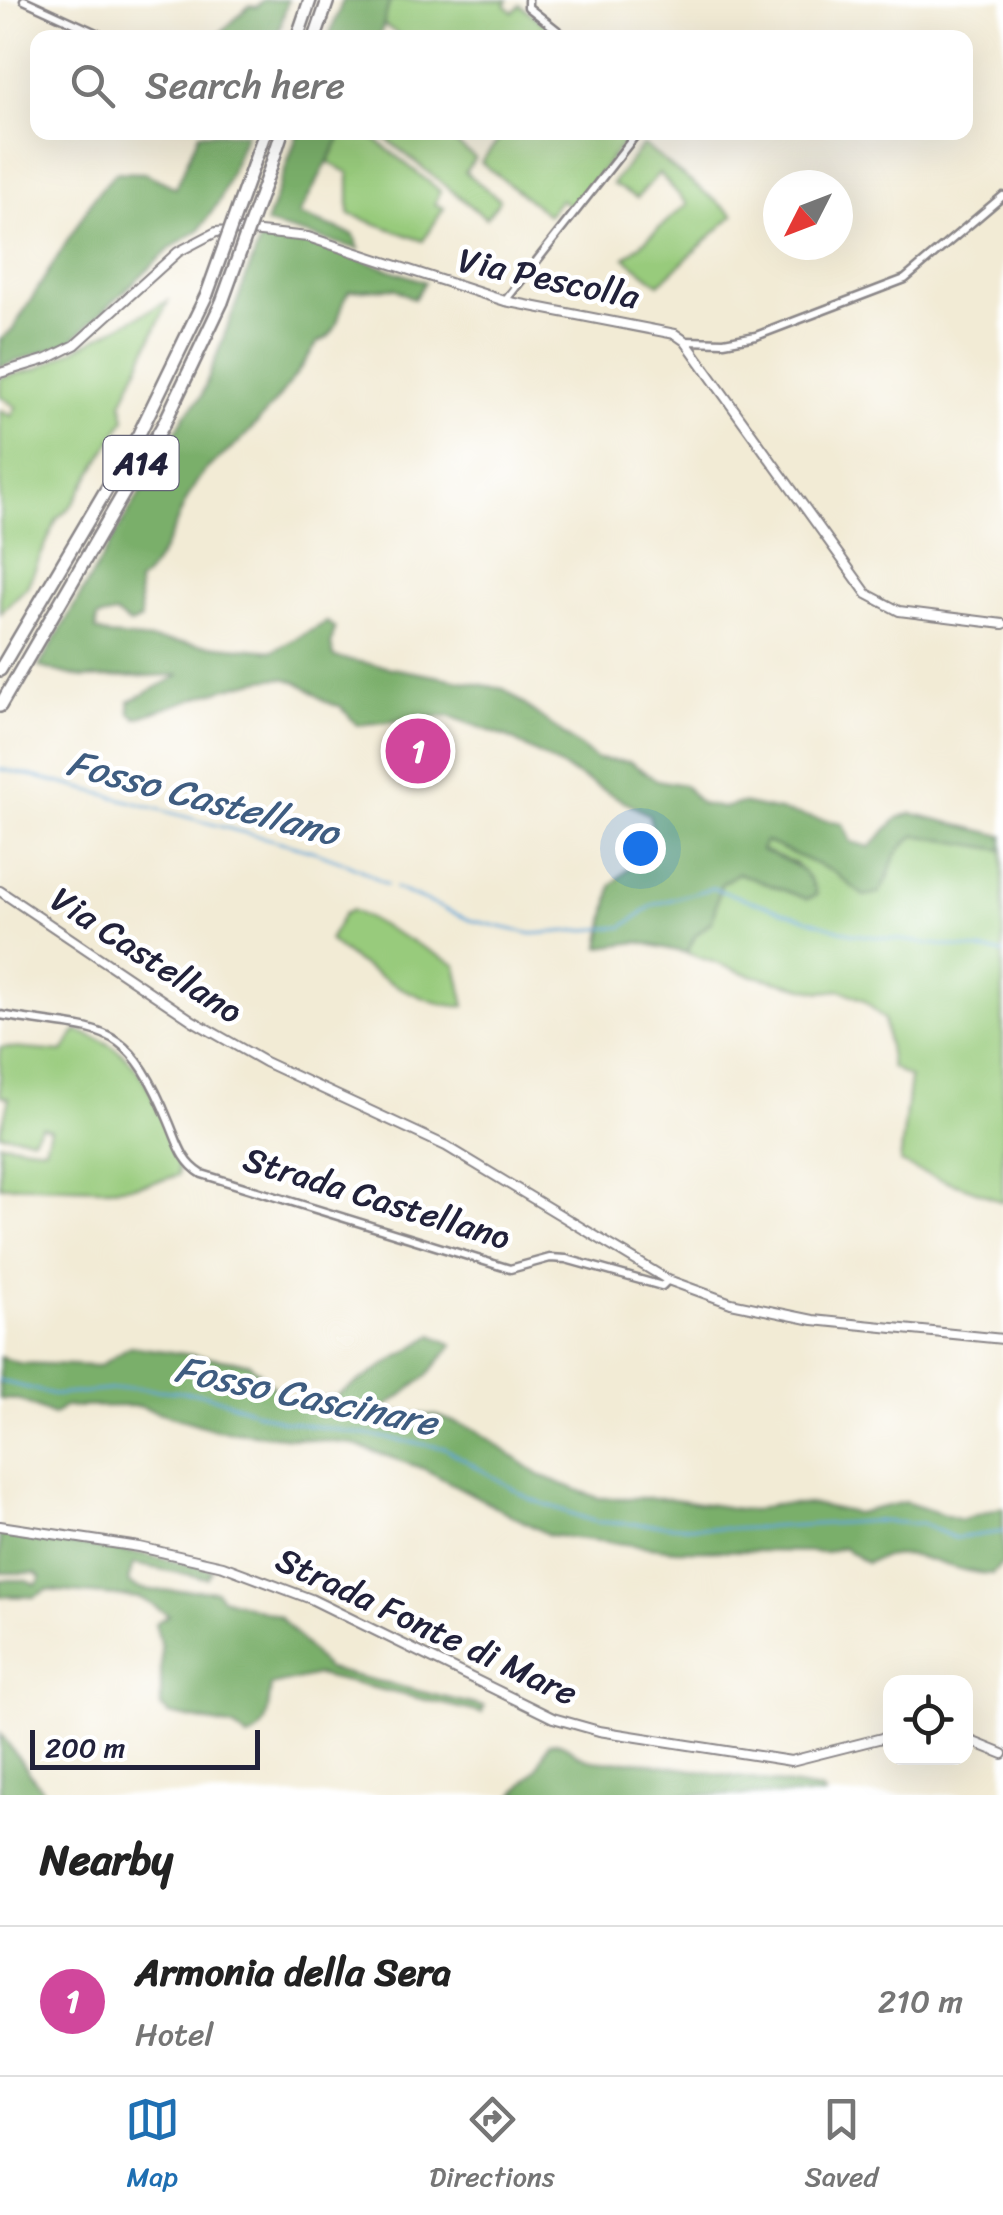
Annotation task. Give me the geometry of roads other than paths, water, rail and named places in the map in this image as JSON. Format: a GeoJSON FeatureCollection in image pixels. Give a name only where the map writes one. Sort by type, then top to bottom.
{"type":"FeatureCollection","features":[{"type":"Feature","properties":{"kind":"highway"},"geometry":{"type":"LineString","coordinates":[[301,30],[310,0]]}},
{"type":"Feature","properties":{"kind":"highway"},"geometry":{"type":"LineString","coordinates":[[318,30],[328,0]]}},
{"type":"Feature","properties":{"kind":"highway","name":"A14"},"geometry":{"type":"LineString","coordinates":[[0,670],[139,434],[206,294],[262,140]]}},
{"type":"Feature","properties":{"kind":"highway","name":"A14"},"geometry":{"type":"LineString","coordinates":[[0,706],[165,422],[222,302],[279,140]]}},
{"type":"Feature","properties":{"kind":"street"},"geometry":{"type":"LineString","coordinates":[[528,0],[528,7],[557,30]]}},
{"type":"Feature","properties":{"kind":"street"},"geometry":{"type":"LineString","coordinates":[[27,1],[90,30]]}},
{"type":"Feature","properties":{"kind":"street"},"geometry":{"type":"LineString","coordinates":[[505,302],[632,140]]}},
{"type":"Feature","properties":{"kind":"street"},"geometry":{"type":"LineString","coordinates":[[685,340],[724,342],[756,336],[905,279],[1003,196]]}},
{"type":"Feature","properties":{"kind":"street","name":"Via Pescolla"},"geometry":{"type":"LineString","coordinates":[[0,372],[47,359],[76,345],[178,252],[216,232],[264,229],[308,237],[505,302],[668,332],[685,340]]}},
{"type":"Feature","properties":{"kind":"street"},"geometry":{"type":"LineString","coordinates":[[685,340],[868,594],[900,611],[1003,624]]}},
{"type":"Feature","properties":{"kind":"street","name":"Via Castellano"},"geometry":{"type":"LineString","coordinates":[[0,892],[194,1021],[266,1062]]}},
{"type":"Feature","properties":{"kind":"street","name":"Strada Castellano"},"geometry":{"type":"LineString","coordinates":[[0,1014],[88,1026],[125,1044],[144,1065],[186,1162],[202,1174],[493,1265],[522,1269],[550,1258],[566,1259],[662,1286],[668,1280]]}},
{"type":"Feature","properties":{"kind":"street","name":"Strada Castellano"},"geometry":{"type":"LineString","coordinates":[[266,1062],[446,1146],[668,1280],[732,1303],[813,1320],[1003,1338]]}},
{"type":"Feature","properties":{"kind":"street","name":"Strada Fonte di Mare"},"geometry":{"type":"LineString","coordinates":[[0,1526],[139,1546],[223,1566],[310,1600],[554,1718],[599,1731],[790,1761],[883,1738]]}},
{"type":"Feature","properties":{"kind":"street"},"geometry":{"type":"LineString","coordinates":[[973,1742],[1003,1754]]}},
{"type":"Feature","properties":{"kind":"waterway","name":"Fosso Castellano"},"geometry":{"type":"LineString","coordinates":[[0,769],[308,850],[387,885]]}},
{"type":"Feature","properties":{"kind":"waterway","name":"Fosso Castellano"},"geometry":{"type":"LineString","coordinates":[[395,888],[470,920],[532,934],[623,927],[653,905],[712,888],[853,934],[1003,953]]}},
{"type":"Feature","properties":{"kind":"waterway","name":"Fosso Cascinare"},"geometry":{"type":"LineString","coordinates":[[0,1381],[56,1395],[131,1388],[205,1394],[279,1420],[445,1448],[530,1499],[596,1522],[735,1529],[875,1521],[922,1524],[955,1538],[1003,1532]]}},
{"type":"Feature","properties":{"kind":"place","name":"Armonia della Sera"},"geometry":{"type":"Point","coordinates":[418,751]}}]}
